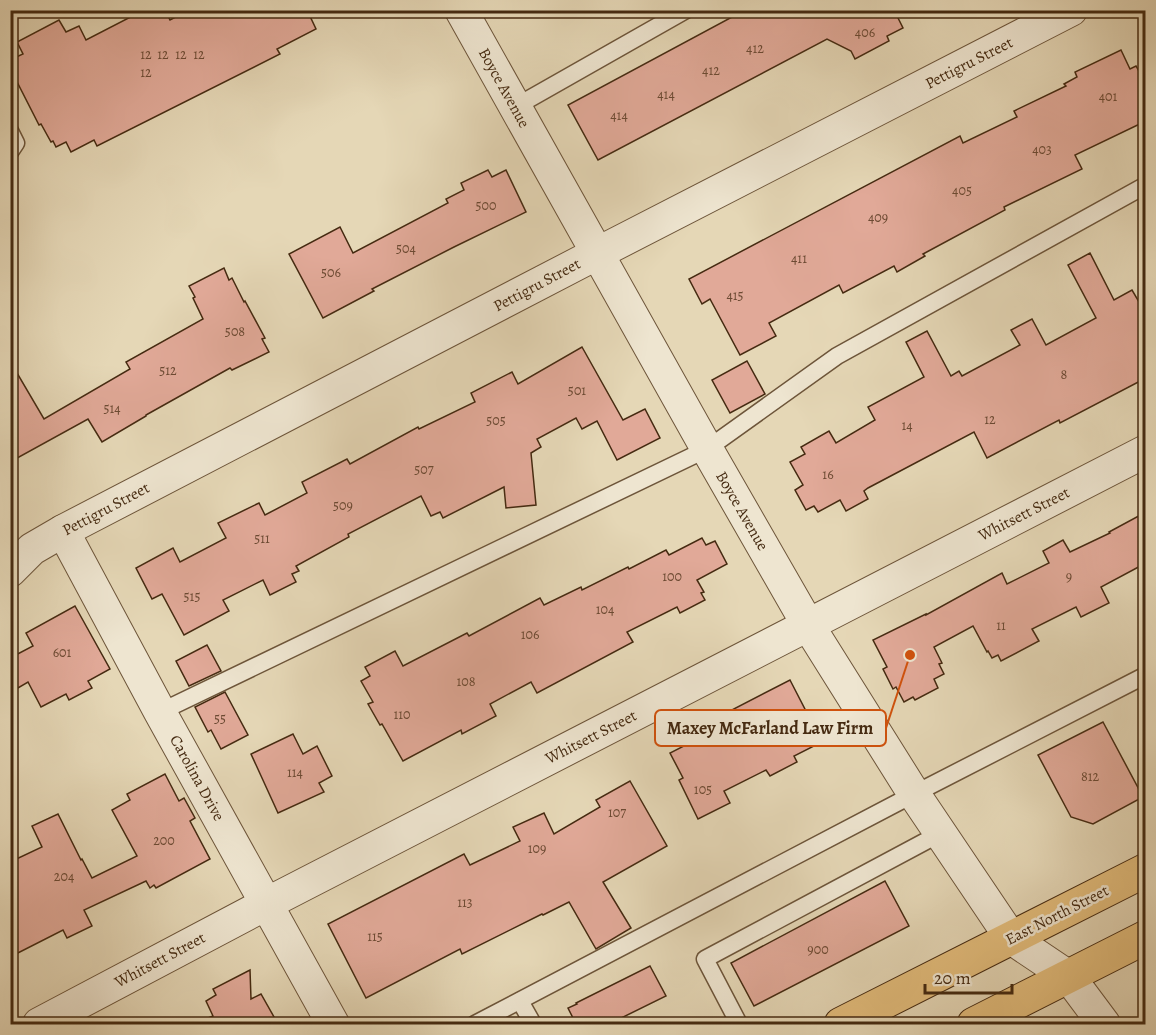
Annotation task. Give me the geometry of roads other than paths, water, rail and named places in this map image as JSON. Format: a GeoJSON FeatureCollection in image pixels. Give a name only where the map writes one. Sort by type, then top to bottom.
{"type":"FeatureCollection","features":[{"type":"Feature","properties":{"kind":"highway","name":"East North Street"},"geometry":{"type":"LineString","coordinates":[[841,1024],[1146,870]]}},
{"type":"Feature","properties":{"kind":"highway"},"geometry":{"type":"LineString","coordinates":[[974,1024],[1146,937]]}},
{"type":"Feature","properties":{"kind":"street","name":"Boyce Avenue"},"geometry":{"type":"LineString","coordinates":[[462,10],[808,625],[914,794],[1011,938],[1069,976]]}},
{"type":"Feature","properties":{"kind":"street","name":"Pettigru Street"},"geometry":{"type":"LineString","coordinates":[[10,571],[32,549],[63,531],[1071,10]]}},
{"type":"Feature","properties":{"kind":"street","name":"Whitsett Street"},"geometry":{"type":"LineString","coordinates":[[39,1024],[1146,451]]}},
{"type":"Feature","properties":{"kind":"street","name":"Carolina Drive"},"geometry":{"type":"LineString","coordinates":[[63,531],[160,712],[333,1024]]}},
{"type":"Feature","properties":{"kind":"street"},"geometry":{"type":"LineString","coordinates":[[1069,976],[1104,1024]]}},
{"type":"Feature","properties":{"kind":"lane"},"geometry":{"type":"LineString","coordinates":[[515,107],[686,10]]}},
{"type":"Feature","properties":{"kind":"lane"},"geometry":{"type":"LineString","coordinates":[[10,131],[16,142],[10,152]]}},
{"type":"Feature","properties":{"kind":"lane"},"geometry":{"type":"LineString","coordinates":[[160,712],[707,448],[837,356],[1146,185]]}},
{"type":"Feature","properties":{"kind":"lane"},"geometry":{"type":"LineString","coordinates":[[475,1024],[1146,675]]}},
{"type":"Feature","properties":{"kind":"lane"},"geometry":{"type":"LineString","coordinates":[[739,1024],[705,959],[941,833]]}},
{"type":"Feature","properties":{"kind":"lane"},"geometry":{"type":"LineString","coordinates":[[520,1001],[533,1024]]}},
{"type":"Feature","properties":{"kind":"place","name":"Maxey McFarland Law Firm"},"geometry":{"type":"Point","coordinates":[910,655]}}]}
